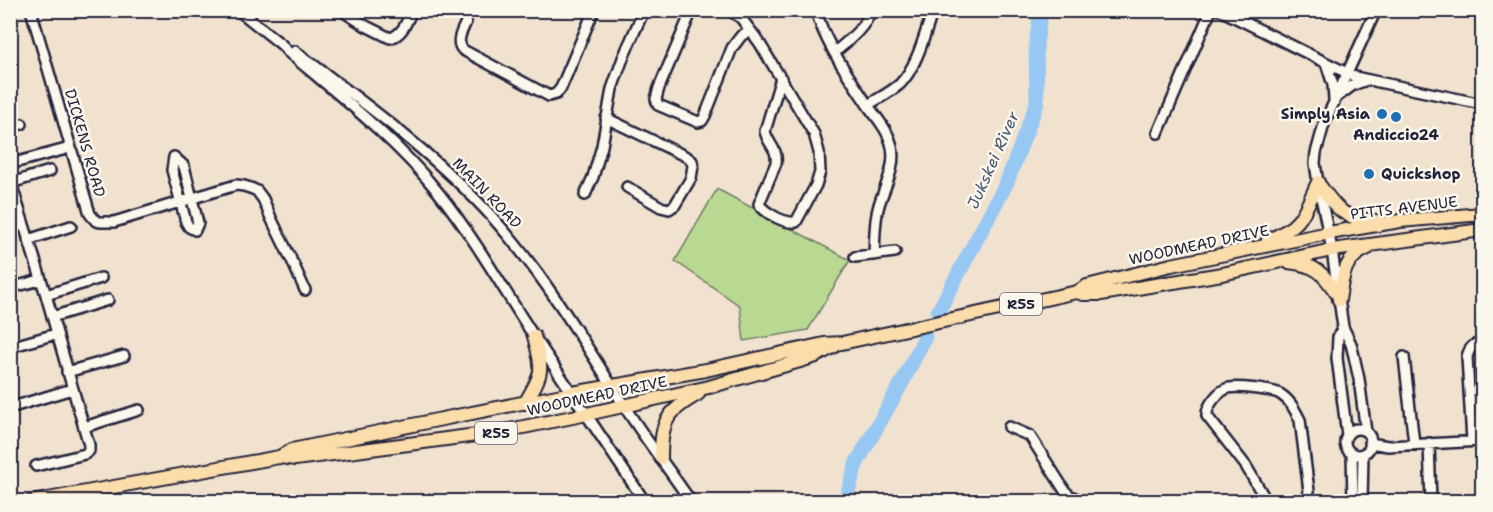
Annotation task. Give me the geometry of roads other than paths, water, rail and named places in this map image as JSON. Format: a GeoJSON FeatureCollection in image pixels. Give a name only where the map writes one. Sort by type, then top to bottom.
{"type":"FeatureCollection","features":[{"type":"Feature","properties":{"kind":"main road"},"geometry":{"type":"LineString","coordinates":[[1318,182],[1336,207],[1351,218],[1364,221],[1400,221]]}},
{"type":"Feature","properties":{"kind":"main road"},"geometry":{"type":"LineString","coordinates":[[1239,252],[1283,234],[1297,223],[1306,210],[1318,182]]}},
{"type":"Feature","properties":{"kind":"main road","name":"PITTS AVENUE"},"geometry":{"type":"LineString","coordinates":[[1329,233],[1400,221],[1482,214]]}},
{"type":"Feature","properties":{"kind":"main road","name":"R55"},"geometry":{"type":"LineString","coordinates":[[1332,250],[1482,230]]}},
{"type":"Feature","properties":{"kind":"main road","name":"WOODMEAD DRIVE"},"geometry":{"type":"LineString","coordinates":[[279,457],[292,450],[525,402],[706,370],[824,344],[842,343],[1077,292],[1087,286],[1171,265],[1329,233]]}},
{"type":"Feature","properties":{"kind":"main road"},"geometry":{"type":"LineString","coordinates":[[1339,298],[1349,260],[1361,251],[1380,243]]}},
{"type":"Feature","properties":{"kind":"main road","name":"WOODMEAD DRIVE"},"geometry":{"type":"LineString","coordinates":[[1077,292],[1101,294],[1222,274],[1332,250]]}},
{"type":"Feature","properties":{"kind":"main road"},"geometry":{"type":"LineString","coordinates":[[1278,261],[1294,263],[1320,272],[1339,298]]}},
{"type":"Feature","properties":{"kind":"main road"},"geometry":{"type":"LineString","coordinates":[[525,402],[539,379],[541,370],[534,336]]}},
{"type":"Feature","properties":{"kind":"main road","name":"WOODMEAD DRIVE"},"geometry":{"type":"LineString","coordinates":[[31,501],[279,457],[295,459],[499,432],[709,387],[816,356],[842,343]]}},
{"type":"Feature","properties":{"kind":"main road"},"geometry":{"type":"LineString","coordinates":[[661,458],[664,423],[682,403],[709,387]]}},
{"type":"Feature","properties":{"kind":"street","name":"DICKENS ROAD"},"geometry":{"type":"LineString","coordinates":[[31,10],[90,214],[96,221],[114,222],[236,185],[249,187],[257,191],[263,199],[305,290]]}},
{"type":"Feature","properties":{"kind":"street","name":"MAIN ROAD"},"geometry":{"type":"LineString","coordinates":[[238,10],[282,45],[399,148],[437,191],[466,230],[645,501]]}},
{"type":"Feature","properties":{"kind":"street"},"geometry":{"type":"LineString","coordinates":[[341,10],[390,38],[401,32],[412,10]]}},
{"type":"Feature","properties":{"kind":"street"},"geometry":{"type":"LineString","coordinates":[[466,22],[459,42],[462,50],[549,96],[556,94],[561,88],[594,10]]}},
{"type":"Feature","properties":{"kind":"street"},"geometry":{"type":"LineString","coordinates":[[585,195],[602,146],[608,102],[616,76],[644,10]]}},
{"type":"Feature","properties":{"kind":"street"},"geometry":{"type":"LineString","coordinates":[[692,10],[656,99],[658,105],[698,123],[705,116],[732,48],[741,36],[750,30]]}},
{"type":"Feature","properties":{"kind":"street"},"geometry":{"type":"LineString","coordinates":[[729,10],[741,18],[759,42],[781,78],[814,134],[819,152],[820,172],[816,185],[796,222],[791,223],[762,209],[759,204],[776,164],[776,151],[767,139],[765,131],[781,78]]}},
{"type":"Feature","properties":{"kind":"street"},"geometry":{"type":"LineString","coordinates":[[816,10],[822,28],[835,52],[887,132],[890,141],[893,154],[891,174],[876,217],[874,255]]}},
{"type":"Feature","properties":{"kind":"street"},"geometry":{"type":"LineString","coordinates":[[835,52],[858,32],[871,10]]}},
{"type":"Feature","properties":{"kind":"street"},"geometry":{"type":"LineString","coordinates":[[868,105],[893,89],[907,76],[933,10]]}},
{"type":"Feature","properties":{"kind":"street"},"geometry":{"type":"LineString","coordinates":[[1158,133],[1211,10]]}},
{"type":"Feature","properties":{"kind":"street"},"geometry":{"type":"LineString","coordinates":[[1220,10],[1347,74],[1482,104]]}},
{"type":"Feature","properties":{"kind":"street"},"geometry":{"type":"LineString","coordinates":[[1343,327],[1338,337],[1337,358],[1347,435],[1345,442],[1346,447],[1352,453],[1358,455],[1363,454],[1369,448],[1370,439],[1366,432],[1354,356],[1343,327],[1332,250],[1315,163],[1324,124],[1376,10]]}},
{"type":"Feature","properties":{"kind":"street","name":"MAIN ROAD"},"geometry":{"type":"LineString","coordinates":[[282,45],[291,48],[420,148],[448,172],[492,217],[532,264],[624,405],[691,501]]}},
{"type":"Feature","properties":{"kind":"street"},"geometry":{"type":"LineString","coordinates":[[1326,63],[1335,100]]}},
{"type":"Feature","properties":{"kind":"street"},"geometry":{"type":"LineString","coordinates":[[1335,100],[1353,85],[1367,80]]}},
{"type":"Feature","properties":{"kind":"street"},"geometry":{"type":"LineString","coordinates":[[606,118],[687,157],[693,166],[691,178],[675,206],[669,209],[661,207],[627,187]]}},
{"type":"Feature","properties":{"kind":"street"},"geometry":{"type":"LineString","coordinates":[[10,127],[22,124]]}},
{"type":"Feature","properties":{"kind":"street"},"geometry":{"type":"LineString","coordinates":[[10,164],[70,148]]}},
{"type":"Feature","properties":{"kind":"street"},"geometry":{"type":"LineString","coordinates":[[174,157],[172,170],[187,200],[186,222],[190,228],[195,230]]}},
{"type":"Feature","properties":{"kind":"street"},"geometry":{"type":"LineString","coordinates":[[36,466],[88,453],[89,445],[11,182],[50,171]]}},
{"type":"Feature","properties":{"kind":"street"},"geometry":{"type":"LineString","coordinates":[[10,228],[24,225]]}},
{"type":"Feature","properties":{"kind":"street"},"geometry":{"type":"LineString","coordinates":[[28,240],[71,226]]}},
{"type":"Feature","properties":{"kind":"street"},"geometry":{"type":"LineString","coordinates":[[855,257],[895,252]]}},
{"type":"Feature","properties":{"kind":"street"},"geometry":{"type":"LineString","coordinates":[[46,295],[101,278]]}},
{"type":"Feature","properties":{"kind":"street"},"geometry":{"type":"LineString","coordinates":[[10,288],[40,280]]}},
{"type":"Feature","properties":{"kind":"street"},"geometry":{"type":"LineString","coordinates":[[52,317],[108,300]]}},
{"type":"Feature","properties":{"kind":"street"},"geometry":{"type":"LineString","coordinates":[[10,347],[56,334]]}},
{"type":"Feature","properties":{"kind":"street"},"geometry":{"type":"LineString","coordinates":[[1370,443],[1388,446],[1477,441],[1467,357],[1471,347],[1482,342]]}},
{"type":"Feature","properties":{"kind":"street"},"geometry":{"type":"LineString","coordinates":[[67,372],[124,356]]}},
{"type":"Feature","properties":{"kind":"street"},"geometry":{"type":"LineString","coordinates":[[1404,357],[1414,443]]}},
{"type":"Feature","properties":{"kind":"street"},"geometry":{"type":"LineString","coordinates":[[16,406],[72,389]]}},
{"type":"Feature","properties":{"kind":"street"},"geometry":{"type":"LineString","coordinates":[[1267,501],[1246,466],[1207,416],[1208,406],[1225,389],[1273,391],[1280,394],[1296,411],[1300,420],[1309,491],[1304,501]]}},
{"type":"Feature","properties":{"kind":"street"},"geometry":{"type":"LineString","coordinates":[[84,427],[139,410]]}},
{"type":"Feature","properties":{"kind":"street"},"geometry":{"type":"LineString","coordinates":[[1009,427],[1030,436],[1065,491],[1083,501]]}},
{"type":"Feature","properties":{"kind":"street"},"geometry":{"type":"LineString","coordinates":[[1347,435],[1358,429],[1366,432]]}},
{"type":"Feature","properties":{"kind":"street"},"geometry":{"type":"LineString","coordinates":[[1429,443],[1431,501]]}},
{"type":"Feature","properties":{"kind":"street"},"geometry":{"type":"LineString","coordinates":[[1352,453],[1353,501]]}},
{"type":"Feature","properties":{"kind":"street"},"geometry":{"type":"LineString","coordinates":[[1362,501],[1363,454]]}},
{"type":"Feature","properties":{"kind":"waterway","name":"Jukskei River"},"geometry":{"type":"LineString","coordinates":[[938,312],[1007,182],[1037,103],[1036,45],[1041,10]]}},
{"type":"Feature","properties":{"kind":"waterway","name":"Jukskei River"},"geometry":{"type":"LineString","coordinates":[[845,502],[856,464],[925,337]]}},
{"type":"Feature","properties":{"kind":"place","name":"Simply Asia"},"geometry":{"type":"Point","coordinates":[1382,114]}},
{"type":"Feature","properties":{"kind":"place","name":"Andiccio24"},"geometry":{"type":"Point","coordinates":[1396,117]}},
{"type":"Feature","properties":{"kind":"place","name":"Quickshop"},"geometry":{"type":"Point","coordinates":[1369,174]}}]}
